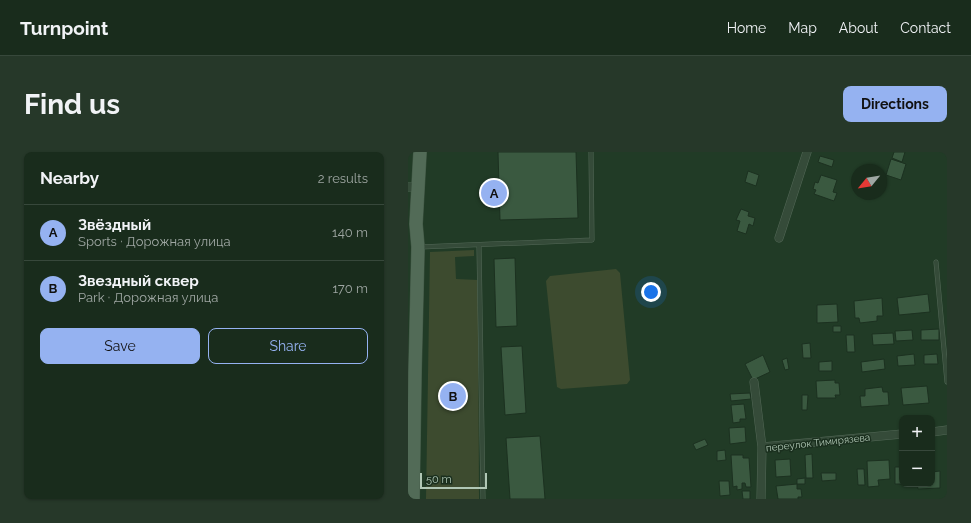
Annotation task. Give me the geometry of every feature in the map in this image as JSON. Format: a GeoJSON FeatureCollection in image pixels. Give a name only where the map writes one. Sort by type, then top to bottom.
{"type":"FeatureCollection","features":[{"type":"Feature","properties":{"kind":"main road"},"geometry":{"type":"LineString","coordinates":[[412,493],[418,247],[413,187],[420,152]]}},
{"type":"Feature","properties":{"kind":"street"},"geometry":{"type":"LineString","coordinates":[[779,238],[807,152]]}},
{"type":"Feature","properties":{"kind":"street"},"geometry":{"type":"LineString","coordinates":[[754,382],[762,447]]}},
{"type":"Feature","properties":{"kind":"street"},"geometry":{"type":"LineString","coordinates":[[935,432],[947,430]]}},
{"type":"Feature","properties":{"kind":"street","name":"переулок Тимирязева"},"geometry":{"type":"LineString","coordinates":[[762,499],[762,447],[899,434]]}},
{"type":"Feature","properties":{"kind":"lane"},"geometry":{"type":"LineString","coordinates":[[418,247],[592,240],[590,152]]}},
{"type":"Feature","properties":{"kind":"lane"},"geometry":{"type":"LineString","coordinates":[[479,245],[483,499]]}},
{"type":"Feature","properties":{"kind":"lane"},"geometry":{"type":"LineString","coordinates":[[936,262],[947,382]]}},
{"type":"Feature","properties":{"kind":"green space"},"geometry":{"type":"Polygon","coordinates":[[[474,250],[474,256],[455,257],[456,279],[478,280],[479,499],[426,499],[430,252],[474,250]]]}},
{"type":"Feature","properties":{"kind":"green space"},"geometry":{"type":"Polygon","coordinates":[[[616,269],[620,273],[630,380],[627,384],[561,389],[557,387],[546,281],[550,276],[616,269]]]}},
{"type":"Feature","properties":{"kind":"building"},"geometry":{"type":"Polygon","coordinates":[[[498,152],[576,152],[578,218],[500,220],[498,152]]]}},
{"type":"Feature","properties":{"kind":"building"},"geometry":{"type":"Polygon","coordinates":[[[894,152],[905,152],[902,162],[892,158],[894,152]]]}},
{"type":"Feature","properties":{"kind":"building"},"geometry":{"type":"Polygon","coordinates":[[[820,156],[834,160],[832,167],[818,162],[820,156]]]}},
{"type":"Feature","properties":{"kind":"building"},"geometry":{"type":"Polygon","coordinates":[[[891,159],[906,164],[901,180],[887,175],[891,159]]]}},
{"type":"Feature","properties":{"kind":"building"},"geometry":{"type":"Polygon","coordinates":[[[748,171],[759,175],[756,186],[745,182],[748,171]]]}},
{"type":"Feature","properties":{"kind":"building"},"geometry":{"type":"Polygon","coordinates":[[[821,175],[837,180],[833,192],[837,193],[834,201],[814,194],[816,190],[813,189],[815,182],[818,183],[821,175]]]}},
{"type":"Feature","properties":{"kind":"building"},"geometry":{"type":"Polygon","coordinates":[[[741,209],[749,212],[748,216],[755,218],[753,226],[749,224],[746,234],[737,231],[740,221],[736,220],[741,209]]]}},
{"type":"Feature","properties":{"kind":"building"},"geometry":{"type":"Polygon","coordinates":[[[515,258],[517,326],[496,327],[494,259],[515,258]]]}},
{"type":"Feature","properties":{"kind":"building"},"geometry":{"type":"Polygon","coordinates":[[[928,294],[930,312],[899,315],[897,298],[928,294]]]}},
{"type":"Feature","properties":{"kind":"building"},"geometry":{"type":"Polygon","coordinates":[[[882,298],[883,316],[877,316],[877,321],[860,323],[859,318],[855,318],[854,301],[882,298]]]}},
{"type":"Feature","properties":{"kind":"building"},"geometry":{"type":"Polygon","coordinates":[[[837,304],[838,322],[817,323],[817,305],[837,304]]]}},
{"type":"Feature","properties":{"kind":"building"},"geometry":{"type":"Polygon","coordinates":[[[833,326],[841,326],[841,332],[833,332],[833,326]]]}},
{"type":"Feature","properties":{"kind":"building"},"geometry":{"type":"Polygon","coordinates":[[[939,329],[939,340],[921,340],[921,330],[939,329]]]}},
{"type":"Feature","properties":{"kind":"building"},"geometry":{"type":"Polygon","coordinates":[[[912,330],[913,340],[896,341],[895,331],[912,330]]]}},
{"type":"Feature","properties":{"kind":"building"},"geometry":{"type":"Polygon","coordinates":[[[893,333],[894,344],[873,345],[872,334],[893,333]]]}},
{"type":"Feature","properties":{"kind":"building"},"geometry":{"type":"Polygon","coordinates":[[[846,335],[854,335],[855,352],[847,352],[846,335]]]}},
{"type":"Feature","properties":{"kind":"building"},"geometry":{"type":"Polygon","coordinates":[[[810,343],[811,358],[803,358],[802,344],[810,343]]]}},
{"type":"Feature","properties":{"kind":"building"},"geometry":{"type":"Polygon","coordinates":[[[522,346],[526,413],[505,415],[501,347],[522,346]]]}},
{"type":"Feature","properties":{"kind":"building"},"geometry":{"type":"Polygon","coordinates":[[[914,354],[915,365],[898,366],[897,356],[914,354]]]}},
{"type":"Feature","properties":{"kind":"building"},"geometry":{"type":"Polygon","coordinates":[[[937,354],[938,364],[924,364],[924,355],[937,354]]]}},
{"type":"Feature","properties":{"kind":"building"},"geometry":{"type":"Polygon","coordinates":[[[763,355],[770,372],[753,380],[745,364],[763,355]]]}},
{"type":"Feature","properties":{"kind":"building"},"geometry":{"type":"Polygon","coordinates":[[[787,358],[789,369],[785,370],[782,360],[787,358]]]}},
{"type":"Feature","properties":{"kind":"building"},"geometry":{"type":"Polygon","coordinates":[[[884,359],[885,369],[862,372],[861,362],[884,359]]]}},
{"type":"Feature","properties":{"kind":"building"},"geometry":{"type":"Polygon","coordinates":[[[832,361],[832,371],[819,371],[819,362],[832,361]]]}},
{"type":"Feature","properties":{"kind":"building"},"geometry":{"type":"Polygon","coordinates":[[[835,380],[835,383],[839,383],[840,395],[835,395],[836,398],[817,398],[816,381],[835,380]]]}},
{"type":"Feature","properties":{"kind":"building"},"geometry":{"type":"Polygon","coordinates":[[[927,386],[929,403],[903,405],[901,388],[927,386]]]}},
{"type":"Feature","properties":{"kind":"building"},"geometry":{"type":"Polygon","coordinates":[[[882,387],[883,392],[888,392],[889,405],[861,407],[860,396],[865,396],[865,389],[882,387]]]}},
{"type":"Feature","properties":{"kind":"building"},"geometry":{"type":"Polygon","coordinates":[[[750,393],[751,399],[731,401],[730,394],[750,393]]]}},
{"type":"Feature","properties":{"kind":"building"},"geometry":{"type":"Polygon","coordinates":[[[802,395],[808,395],[807,410],[802,410],[802,395]]]}},
{"type":"Feature","properties":{"kind":"building"},"geometry":{"type":"Polygon","coordinates":[[[744,404],[746,419],[740,419],[740,422],[733,423],[731,405],[744,404]]]}},
{"type":"Feature","properties":{"kind":"building"},"geometry":{"type":"Polygon","coordinates":[[[745,427],[746,442],[730,444],[729,428],[745,427]]]}},
{"type":"Feature","properties":{"kind":"building"},"geometry":{"type":"Polygon","coordinates":[[[540,436],[545,499],[510,499],[506,438],[540,436]]]}},
{"type":"Feature","properties":{"kind":"building"},"geometry":{"type":"Polygon","coordinates":[[[705,439],[708,445],[696,450],[693,444],[705,439]]]}},
{"type":"Feature","properties":{"kind":"building"},"geometry":{"type":"Polygon","coordinates":[[[725,450],[726,460],[717,461],[717,451],[725,450]]]}},
{"type":"Feature","properties":{"kind":"building"},"geometry":{"type":"Polygon","coordinates":[[[812,454],[813,478],[806,478],[805,455],[812,454]]]}},
{"type":"Feature","properties":{"kind":"building"},"geometry":{"type":"Polygon","coordinates":[[[731,455],[743,455],[743,458],[749,458],[751,487],[746,487],[745,483],[742,483],[742,489],[737,490],[737,486],[733,487],[731,455]]]}},
{"type":"Feature","properties":{"kind":"building"},"geometry":{"type":"Polygon","coordinates":[[[790,459],[791,476],[776,477],[775,460],[790,459]]]}},
{"type":"Feature","properties":{"kind":"building"},"geometry":{"type":"Polygon","coordinates":[[[889,460],[890,479],[878,480],[879,486],[868,487],[867,461],[889,460]]]}},
{"type":"Feature","properties":{"kind":"building"},"geometry":{"type":"Polygon","coordinates":[[[895,467],[899,467],[899,484],[895,484],[895,467]]]}},
{"type":"Feature","properties":{"kind":"building"},"geometry":{"type":"Polygon","coordinates":[[[857,469],[864,469],[865,485],[858,485],[857,469]]]}},
{"type":"Feature","properties":{"kind":"building"},"geometry":{"type":"Polygon","coordinates":[[[940,471],[940,488],[918,489],[918,487],[935,487],[935,472],[940,471]]]}},
{"type":"Feature","properties":{"kind":"building"},"geometry":{"type":"Polygon","coordinates":[[[821,473],[836,473],[836,480],[822,481],[821,473]]]}},
{"type":"Feature","properties":{"kind":"building"},"geometry":{"type":"Polygon","coordinates":[[[805,478],[805,484],[797,484],[797,479],[805,478]]]}},
{"type":"Feature","properties":{"kind":"building"},"geometry":{"type":"Polygon","coordinates":[[[719,481],[729,481],[730,495],[720,496],[719,481]]]}},
{"type":"Feature","properties":{"kind":"building"},"geometry":{"type":"Polygon","coordinates":[[[797,484],[797,489],[801,489],[802,497],[798,497],[798,499],[778,499],[776,486],[797,484]]]}},
{"type":"Feature","properties":{"kind":"building"},"geometry":{"type":"Polygon","coordinates":[[[742,491],[750,491],[750,499],[743,499],[742,491]]]}},
{"type":"Feature","properties":{"kind":"place","name":"Звёздный"},"geometry":{"type":"Point","coordinates":[494,193]}},
{"type":"Feature","properties":{"kind":"place","name":"Звездный сквер"},"geometry":{"type":"Point","coordinates":[453,396]}}]}
